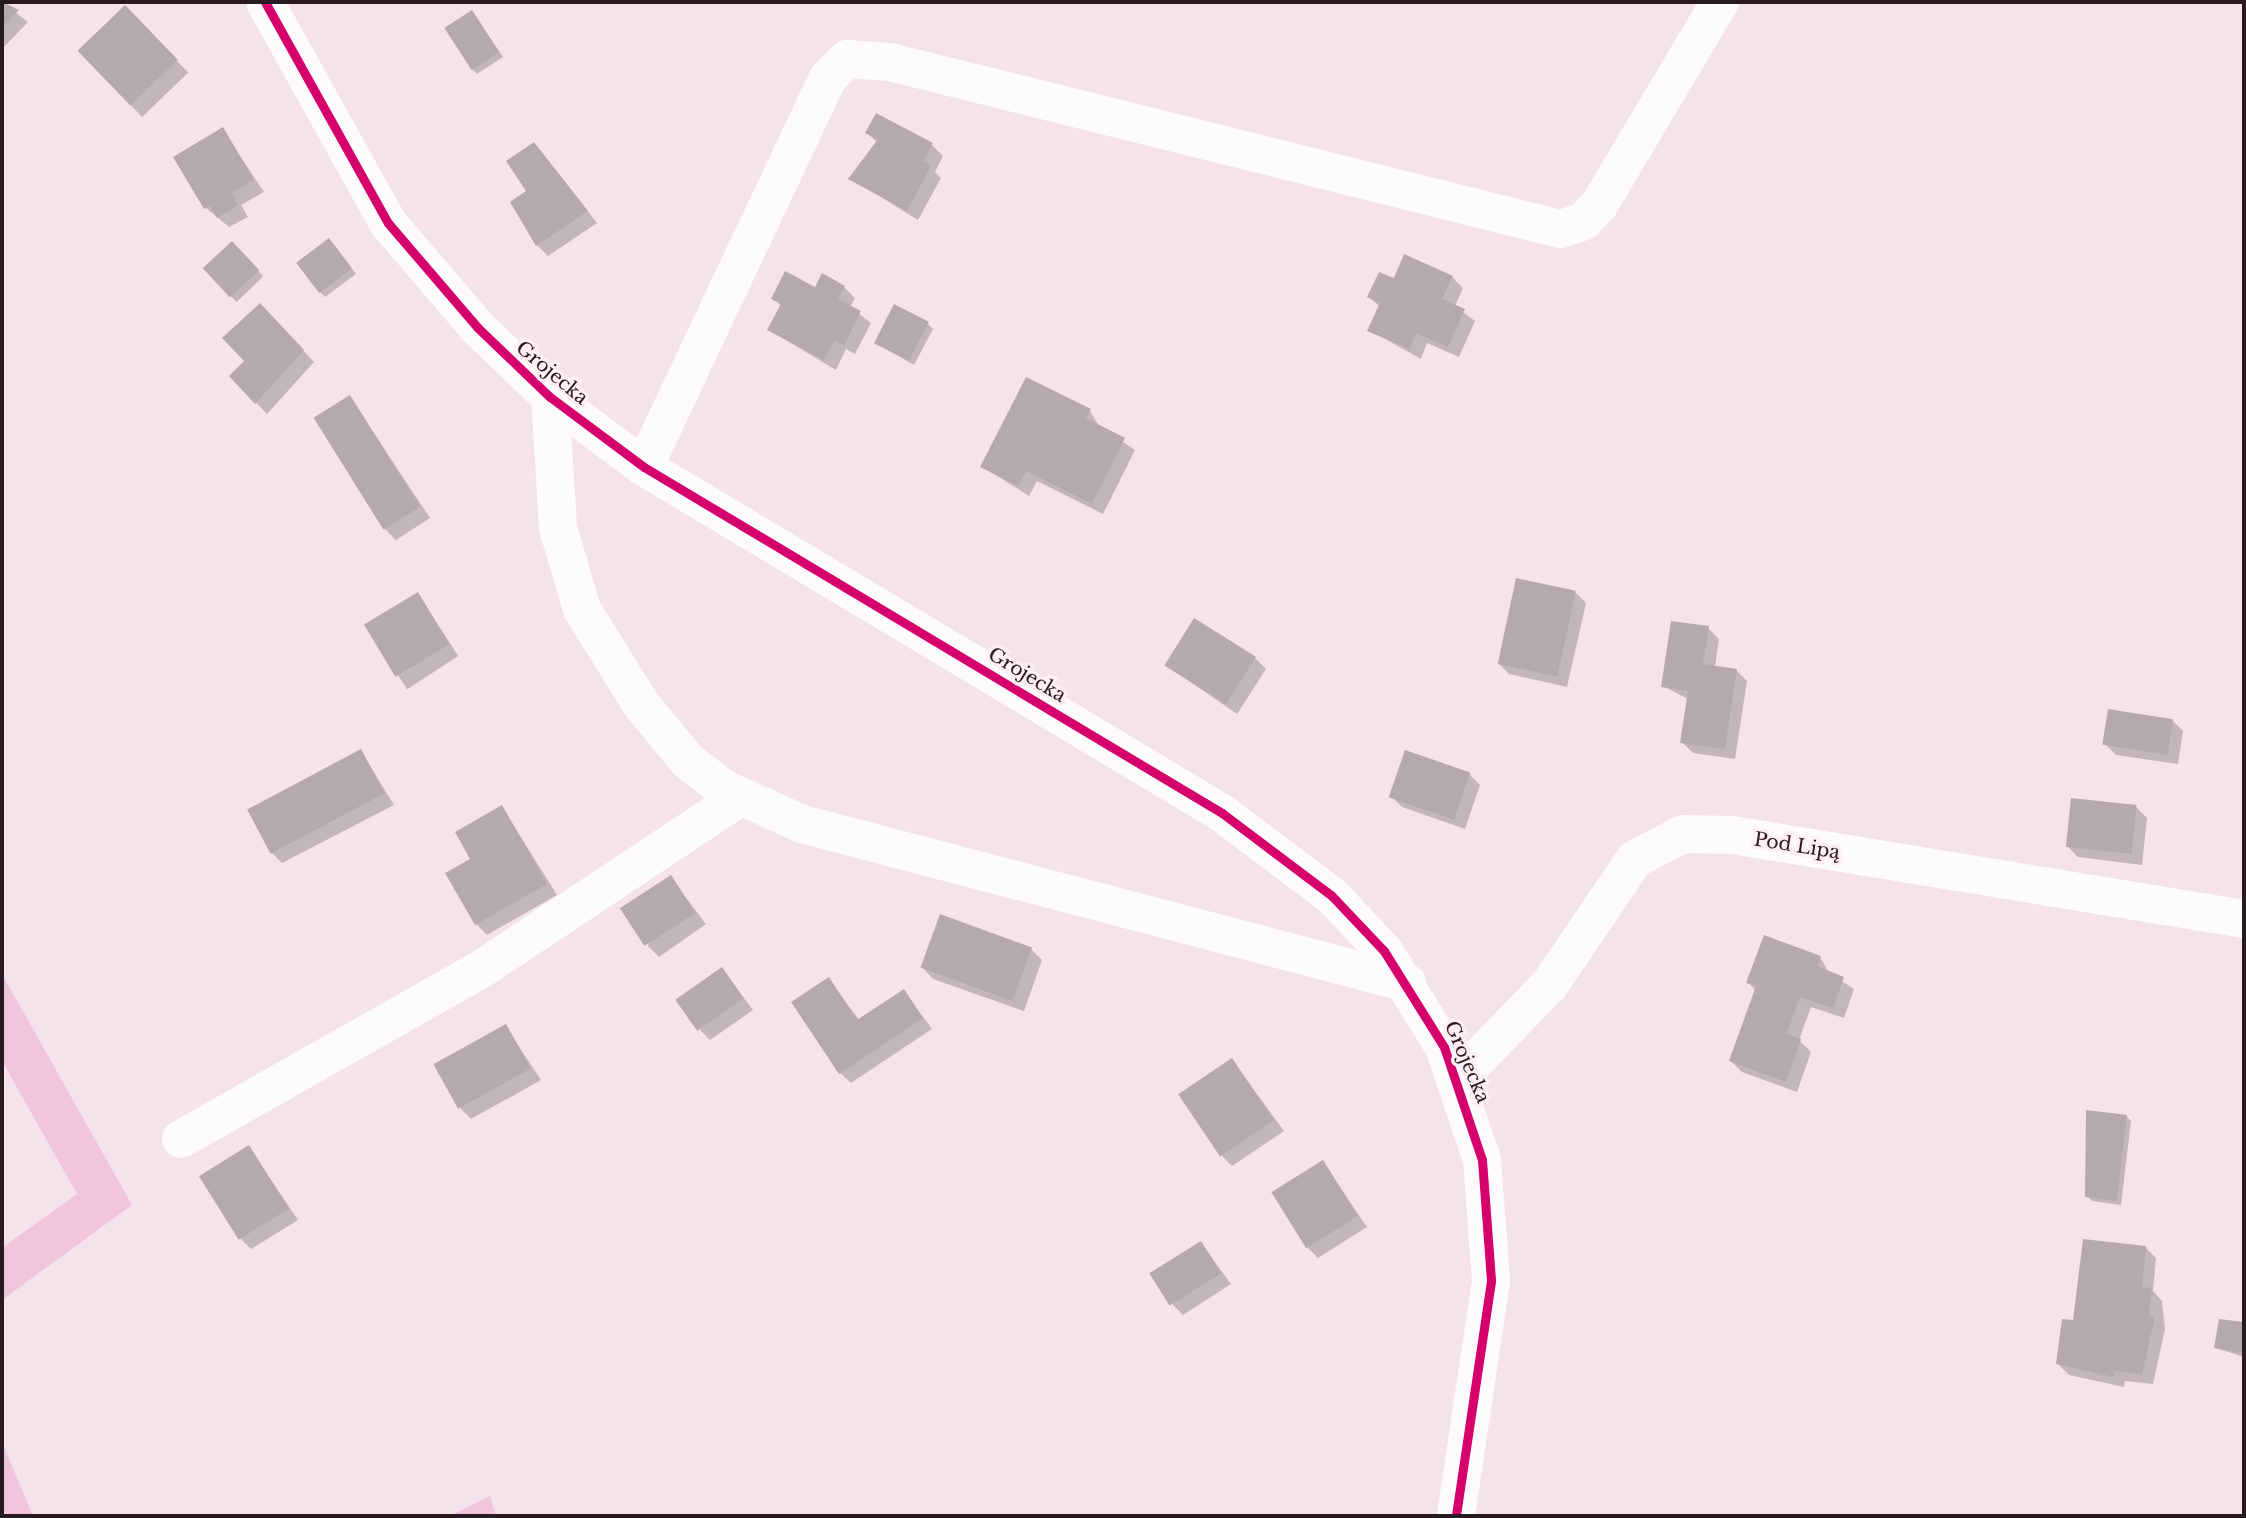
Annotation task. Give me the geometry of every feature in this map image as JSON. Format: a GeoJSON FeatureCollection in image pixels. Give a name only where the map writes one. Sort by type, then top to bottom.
{"type":"FeatureCollection","features":[{"type":"Feature","properties":{"kind":"street","name":"Grojecka"},"geometry":{"type":"LineString","coordinates":[[265,2],[388,223],[477,327],[550,397],[644,467],[1222,813],[1331,895],[1407,983],[1458,1079],[1482,1160],[1491,1242],[1487,1328],[1456,1516]]}},
{"type":"Feature","properties":{"kind":"street"},"geometry":{"type":"LineString","coordinates":[[644,467],[828,78],[847,60],[890,62],[1561,229],[1584,221],[1599,205],[1720,2]]}},
{"type":"Feature","properties":{"kind":"street"},"geometry":{"type":"LineString","coordinates":[[550,397],[558,528],[582,609],[618,671],[688,761],[740,797],[849,837],[1407,983]]}},
{"type":"Feature","properties":{"kind":"street"},"geometry":{"type":"LineString","coordinates":[[181,1139],[483,968],[740,797]]}},
{"type":"Feature","properties":{"kind":"street","name":"Pod Lipą"},"geometry":{"type":"LineString","coordinates":[[1458,1079],[1550,984],[1635,859],[1683,834],[1732,835],[2244,919]]}},
{"type":"Feature","properties":{"kind":"shaded area"},"geometry":{"type":"Polygon","coordinates":[[[2,974],[132,1205],[2,1300],[2,1248],[77,1194],[2,1061],[2,974]]]}},
{"type":"Feature","properties":{"kind":"shaded area"},"geometry":{"type":"Polygon","coordinates":[[[2,1442],[33,1516],[2,1516],[2,1442]]]}},
{"type":"Feature","properties":{"kind":"shaded area"},"geometry":{"type":"Polygon","coordinates":[[[490,1496],[496,1516],[449,1516],[490,1496]]]}},
{"type":"Feature","properties":{"kind":"building"},"geometry":{"type":"Polygon","coordinates":[[[2,2],[19,10],[2,27],[2,2]]]}},
{"type":"Feature","properties":{"kind":"building"},"geometry":{"type":"Polygon","coordinates":[[[125,5],[178,60],[130,106],[78,51],[125,5]]]}},
{"type":"Feature","properties":{"kind":"building"},"geometry":{"type":"Polygon","coordinates":[[[472,10],[499,52],[472,70],[444,28],[472,10]]]}},
{"type":"Feature","properties":{"kind":"building"},"geometry":{"type":"Polygon","coordinates":[[[876,113],[933,143],[924,161],[931,166],[907,211],[848,179],[878,139],[865,133],[876,113]]]}},
{"type":"Feature","properties":{"kind":"building"},"geometry":{"type":"Polygon","coordinates":[[[223,127],[254,180],[232,193],[238,205],[217,218],[210,206],[204,209],[173,157],[223,127]]]}},
{"type":"Feature","properties":{"kind":"building"},"geometry":{"type":"Polygon","coordinates":[[[534,142],[588,211],[536,246],[510,202],[526,191],[506,161],[534,142]]]}},
{"type":"Feature","properties":{"kind":"building"},"geometry":{"type":"Polygon","coordinates":[[[329,238],[352,268],[319,293],[296,263],[329,238]]]}},
{"type":"Feature","properties":{"kind":"building"},"geometry":{"type":"Polygon","coordinates":[[[232,241],[259,270],[230,298],[203,268],[232,241]]]}},
{"type":"Feature","properties":{"kind":"building"},"geometry":{"type":"Polygon","coordinates":[[[1404,254],[1453,276],[1442,299],[1465,309],[1448,347],[1416,333],[1410,349],[1367,331],[1380,303],[1367,297],[1379,272],[1394,278],[1404,254]]]}},
{"type":"Feature","properties":{"kind":"building"},"geometry":{"type":"Polygon","coordinates":[[[785,271],[815,287],[822,273],[845,286],[838,299],[861,311],[844,345],[835,340],[824,360],[767,330],[781,304],[771,299],[785,271]]]}},
{"type":"Feature","properties":{"kind":"building"},"geometry":{"type":"Polygon","coordinates":[[[260,303],[304,350],[255,404],[229,376],[244,361],[222,338],[260,303]]]}},
{"type":"Feature","properties":{"kind":"building"},"geometry":{"type":"Polygon","coordinates":[[[894,304],[929,322],[909,361],[874,343],[894,304]]]}},
{"type":"Feature","properties":{"kind":"building"},"geometry":{"type":"Polygon","coordinates":[[[1026,377],[1091,409],[1086,418],[1125,438],[1092,504],[1026,471],[1018,486],[980,467],[1026,377]]]}},
{"type":"Feature","properties":{"kind":"building"},"geometry":{"type":"Polygon","coordinates":[[[350,395],[420,507],[383,530],[314,418],[350,395]]]}},
{"type":"Feature","properties":{"kind":"building"},"geometry":{"type":"Polygon","coordinates":[[[1516,578],[1576,591],[1557,677],[1498,664],[1516,578]]]}},
{"type":"Feature","properties":{"kind":"building"},"geometry":{"type":"Polygon","coordinates":[[[418,592],[449,644],[395,677],[364,624],[418,592]]]}},
{"type":"Feature","properties":{"kind":"building"},"geometry":{"type":"Polygon","coordinates":[[[1194,618],[1256,657],[1226,704],[1164,665],[1194,618]]]}},
{"type":"Feature","properties":{"kind":"building"},"geometry":{"type":"Polygon","coordinates":[[[1671,621],[1709,626],[1703,664],[1737,669],[1725,749],[1680,743],[1688,691],[1661,687],[1671,621]]]}},
{"type":"Feature","properties":{"kind":"building"},"geometry":{"type":"Polygon","coordinates":[[[2108,709],[2173,719],[2168,755],[2102,745],[2108,709]]]}},
{"type":"Feature","properties":{"kind":"building"},"geometry":{"type":"Polygon","coordinates":[[[361,749],[384,793],[271,854],[247,810],[361,749]]]}},
{"type":"Feature","properties":{"kind":"building"},"geometry":{"type":"Polygon","coordinates":[[[1405,750],[1470,772],[1454,820],[1389,797],[1405,750]]]}},
{"type":"Feature","properties":{"kind":"building"},"geometry":{"type":"Polygon","coordinates":[[[2071,798],[2137,805],[2132,854],[2066,847],[2071,798]]]}},
{"type":"Feature","properties":{"kind":"building"},"geometry":{"type":"Polygon","coordinates":[[[502,805],[547,884],[475,925],[445,873],[470,859],[455,832],[502,805]]]}},
{"type":"Feature","properties":{"kind":"building"},"geometry":{"type":"Polygon","coordinates":[[[671,875],[696,913],[644,946],[620,908],[671,875]]]}},
{"type":"Feature","properties":{"kind":"building"},"geometry":{"type":"Polygon","coordinates":[[[940,914],[1032,948],[1013,1001],[921,968],[940,914]]]}},
{"type":"Feature","properties":{"kind":"building"},"geometry":{"type":"Polygon","coordinates":[[[1764,935],[1821,956],[1817,966],[1844,977],[1833,1008],[1800,997],[1787,1034],[1801,1039],[1786,1082],[1729,1061],[1756,986],[1746,983],[1764,935]]]}},
{"type":"Feature","properties":{"kind":"building"},"geometry":{"type":"Polygon","coordinates":[[[722,967],[744,998],[697,1031],[675,1000],[722,967]]]}},
{"type":"Feature","properties":{"kind":"building"},"geometry":{"type":"Polygon","coordinates":[[[829,977],[857,1020],[904,989],[923,1018],[839,1074],[791,1002],[829,977]]]}},
{"type":"Feature","properties":{"kind":"building"},"geometry":{"type":"Polygon","coordinates":[[[506,1024],[531,1069],[458,1109],[433,1064],[506,1024]]]}},
{"type":"Feature","properties":{"kind":"building"},"geometry":{"type":"Polygon","coordinates":[[[1232,1058],[1274,1120],[1220,1157],[1178,1094],[1232,1058]]]}},
{"type":"Feature","properties":{"kind":"building"},"geometry":{"type":"Polygon","coordinates":[[[2086,1110],[2127,1115],[2117,1201],[2085,1197],[2086,1110]]]}},
{"type":"Feature","properties":{"kind":"building"},"geometry":{"type":"Polygon","coordinates":[[[249,1145],[289,1209],[239,1240],[199,1176],[249,1145]]]}},
{"type":"Feature","properties":{"kind":"building"},"geometry":{"type":"Polygon","coordinates":[[[1323,1160],[1358,1216],[1306,1248],[1271,1192],[1323,1160]]]}},
{"type":"Feature","properties":{"kind":"building"},"geometry":{"type":"Polygon","coordinates":[[[2083,1239],[2146,1246],[2142,1287],[2152,1288],[2149,1316],[2155,1317],[2142,1374],[2114,1371],[2114,1377],[2056,1364],[2062,1319],[2073,1320],[2083,1239]]]}},
{"type":"Feature","properties":{"kind":"building"},"geometry":{"type":"Polygon","coordinates":[[[1201,1241],[1221,1273],[1169,1306],[1149,1273],[1201,1241]]]}},
{"type":"Feature","properties":{"kind":"building"},"geometry":{"type":"Polygon","coordinates":[[[2219,1319],[2244,1322],[2244,1353],[2214,1348],[2219,1319]]]}},
{"type":"Feature","properties":{"kind":"cycle path"},"geometry":{"type":"LineString","coordinates":[[265,2],[388,223],[477,327],[550,397],[644,467],[1222,813],[1331,895],[1384,951],[1444,1047],[1482,1160],[1491,1281],[1456,1516]]}}]}
